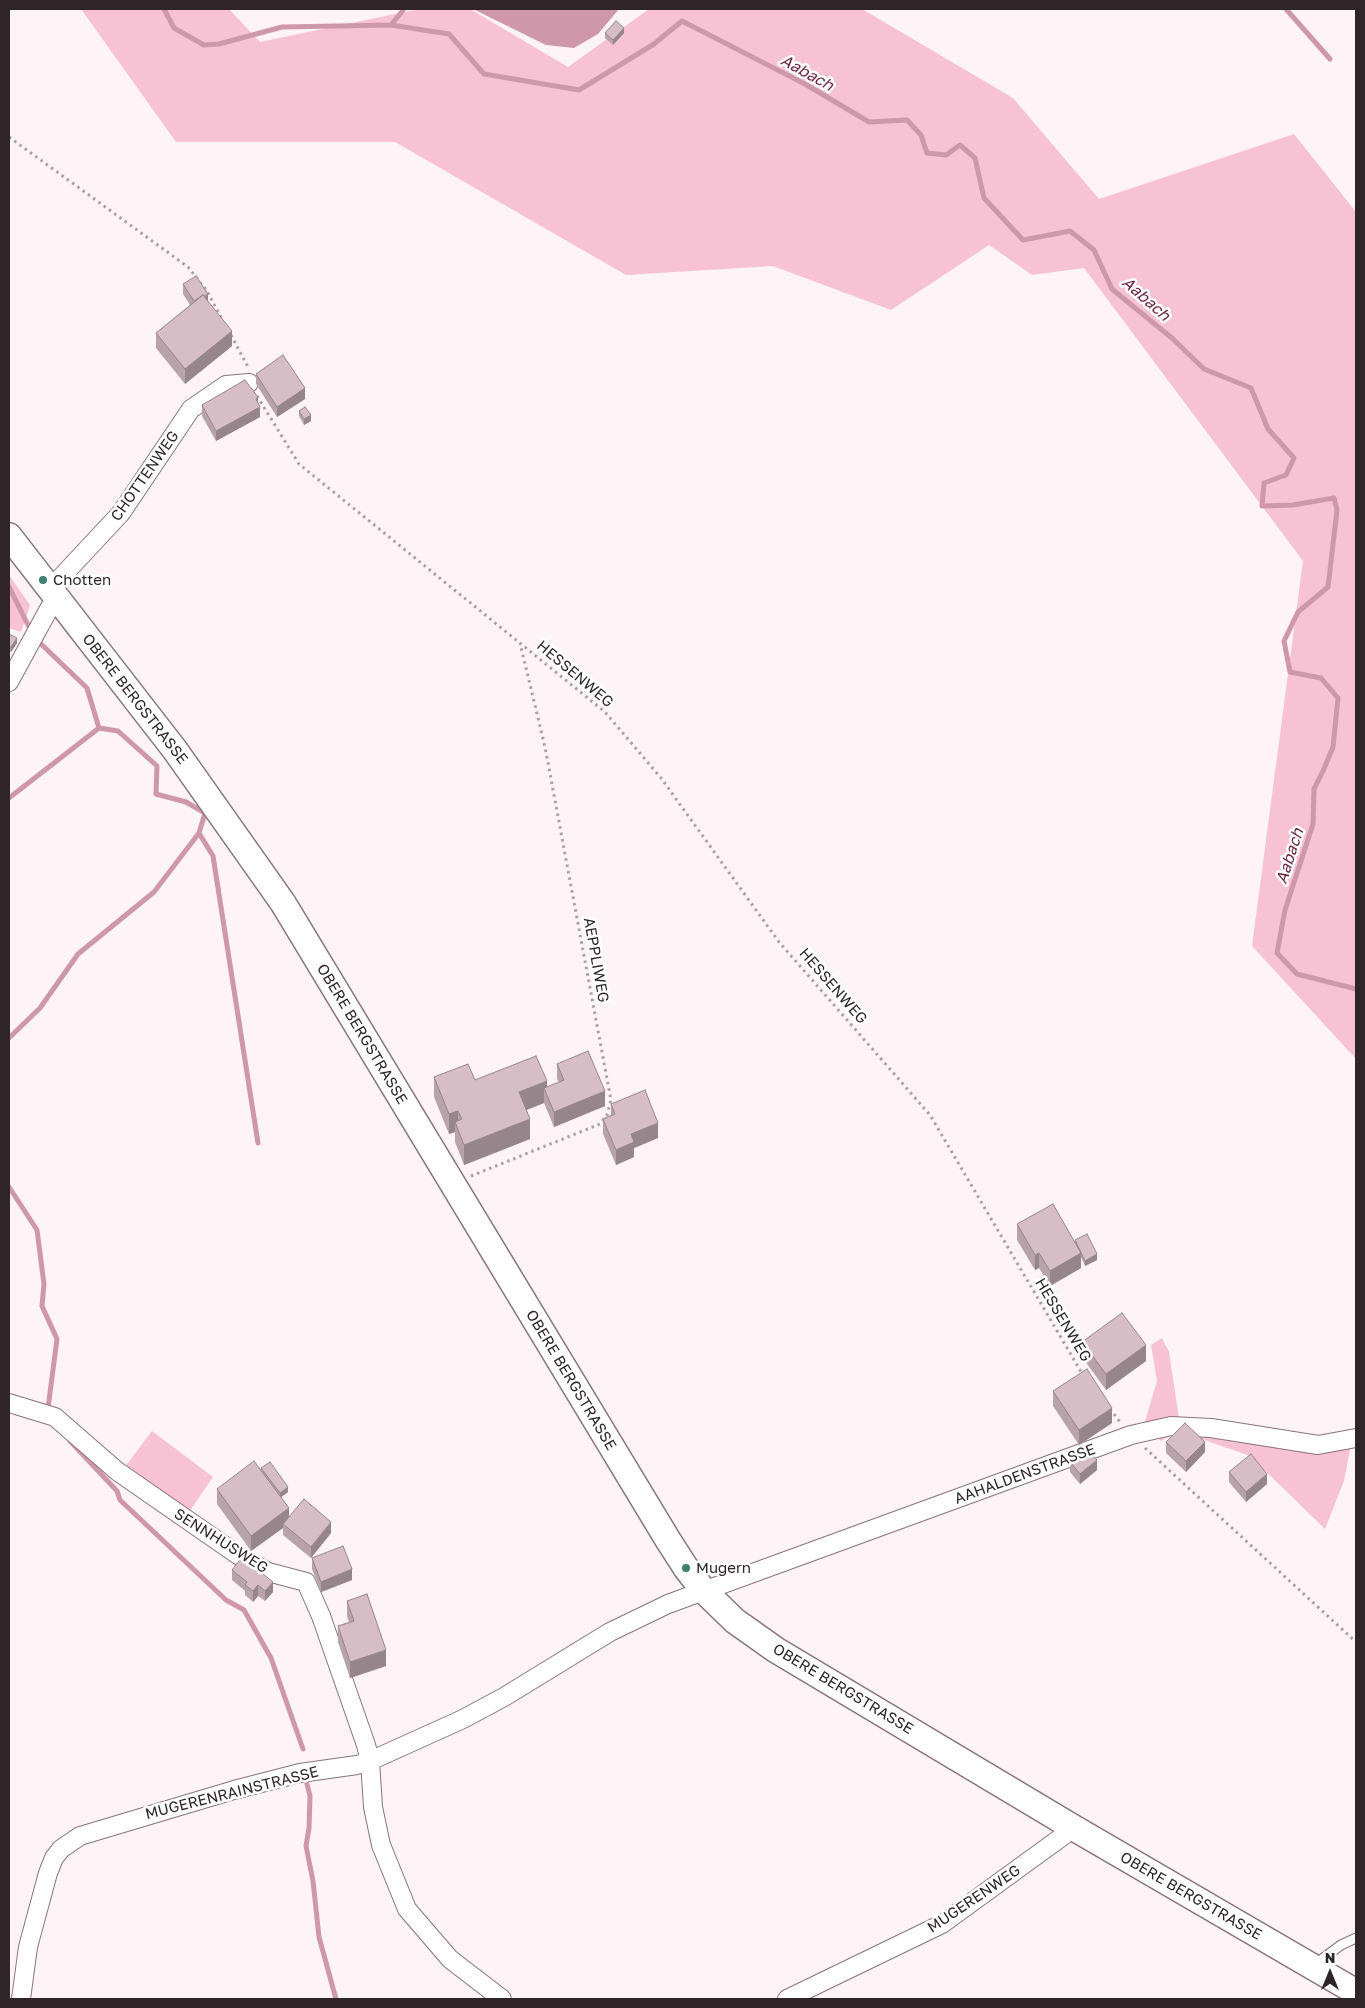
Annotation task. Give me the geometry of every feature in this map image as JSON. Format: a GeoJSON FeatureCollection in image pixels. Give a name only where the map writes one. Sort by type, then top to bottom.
{"type":"FeatureCollection","features":[{"type":"Feature","properties":{"kind":"main road","name":"OBERE BERGSTRASSE"},"geometry":{"type":"LineString","coordinates":[[9,536],[175,750],[282,903],[680,1559],[704,1591],[735,1621],[776,1650],[1074,1828],[1356,1992]]}},
{"type":"Feature","properties":{"kind":"street","name":"CHOTTENWEG"},"geometry":{"type":"LineString","coordinates":[[9,682],[50,607],[54,594],[122,513],[191,409],[226,385],[249,384]]}},
{"type":"Feature","properties":{"kind":"street","name":"SENNHUSWEG"},"geometry":{"type":"LineString","coordinates":[[9,1402],[55,1417],[117,1471],[238,1555],[268,1572],[306,1582],[321,1616],[370,1761]]}},
{"type":"Feature","properties":{"kind":"street","name":"AAHALDENSTRASSE"},"geometry":{"type":"LineString","coordinates":[[704,1591],[1131,1436],[1171,1426],[1211,1428],[1318,1445],[1356,1438]]}},
{"type":"Feature","properties":{"kind":"street","name":"MUGERENRAINSTRASSE"},"geometry":{"type":"LineString","coordinates":[[21,1999],[28,1947],[48,1873],[54,1858],[70,1842],[80,1836],[234,1790],[300,1773],[357,1765],[370,1761],[463,1719],[504,1697],[610,1632],[668,1604],[704,1591]]}},
{"type":"Feature","properties":{"kind":"street"},"geometry":{"type":"LineString","coordinates":[[370,1761],[373,1807],[381,1845],[407,1909],[450,1959],[502,1999]]}},
{"type":"Feature","properties":{"kind":"street","name":"MUGERENWEG"},"geometry":{"type":"LineString","coordinates":[[787,1999],[942,1924],[1074,1828]]}},
{"type":"Feature","properties":{"kind":"lane"},"geometry":{"type":"LineString","coordinates":[[1312,1966],[1356,1938]]}},
{"type":"Feature","properties":{"kind":"path"},"geometry":{"type":"LineString","coordinates":[[9,138],[188,267],[207,291],[226,326]]}},
{"type":"Feature","properties":{"kind":"path"},"geometry":{"type":"LineString","coordinates":[[231,335],[249,370],[249,384]]}},
{"type":"Feature","properties":{"kind":"path","name":"HESSENWEG"},"geometry":{"type":"LineString","coordinates":[[249,384],[299,464],[605,712],[661,778],[779,942],[930,1115],[1084,1375]]}},
{"type":"Feature","properties":{"kind":"path","name":"AEPPLIWEG"},"geometry":{"type":"LineString","coordinates":[[453,1184],[600,1124],[607,1115],[611,1100],[545,747],[520,643]]}},
{"type":"Feature","properties":{"kind":"path"},"geometry":{"type":"LineString","coordinates":[[1108,1405],[1131,1436],[1356,1642]]}},
{"type":"Feature","properties":{"kind":"shaded area"},"geometry":{"type":"Polygon","coordinates":[[[81,9],[229,9],[260,42],[419,9],[470,9],[568,67],[649,9],[862,9],[1013,98],[1099,199],[1294,134],[1356,212],[1356,1059],[1252,946],[1303,561],[1084,268],[1032,275],[989,245],[891,310],[773,266],[626,275],[395,142],[176,142],[81,9]]]}},
{"type":"Feature","properties":{"kind":"shaded area"},"geometry":{"type":"Polygon","coordinates":[[[473,9],[619,9],[598,34],[574,48],[546,45],[473,9]]]}},
{"type":"Feature","properties":{"kind":"shaded area"},"geometry":{"type":"Polygon","coordinates":[[[9,575],[30,605],[21,632],[9,628],[9,575]]]}},
{"type":"Feature","properties":{"kind":"shaded area"},"geometry":{"type":"Polygon","coordinates":[[[1162,1338],[1169,1352],[1179,1418],[1290,1445],[1354,1429],[1344,1481],[1325,1529],[1250,1456],[1179,1431],[1161,1441],[1144,1425],[1157,1381],[1151,1345],[1162,1338]]]}},
{"type":"Feature","properties":{"kind":"shaded area"},"geometry":{"type":"Polygon","coordinates":[[[152,1431],[213,1477],[187,1515],[124,1468],[152,1431]]]}},
{"type":"Feature","properties":{"kind":"building"},"geometry":{"type":"Polygon","coordinates":[[[616,21],[624,28],[613,40],[605,33],[616,21]]]}},
{"type":"Feature","properties":{"kind":"building"},"geometry":{"type":"Polygon","coordinates":[[[196,276],[208,294],[194,301],[183,284],[196,276]]]}},
{"type":"Feature","properties":{"kind":"building"},"geometry":{"type":"Polygon","coordinates":[[[203,295],[232,331],[185,369],[156,333],[203,295]]]}},
{"type":"Feature","properties":{"kind":"building"},"geometry":{"type":"Polygon","coordinates":[[[283,355],[305,388],[277,407],[256,374],[283,355]]]}},
{"type":"Feature","properties":{"kind":"building"},"geometry":{"type":"Polygon","coordinates":[[[245,380],[258,397],[256,399],[260,407],[216,431],[202,405],[245,380]]]}},
{"type":"Feature","properties":{"kind":"building"},"geometry":{"type":"Polygon","coordinates":[[[305,407],[311,415],[304,419],[299,411],[305,407]]]}},
{"type":"Feature","properties":{"kind":"building"},"geometry":{"type":"Polygon","coordinates":[[[9,634],[17,638],[11,647],[9,646],[9,634]]]}},
{"type":"Feature","properties":{"kind":"building"},"geometry":{"type":"Polygon","coordinates":[[[588,1051],[605,1091],[554,1112],[544,1088],[564,1080],[557,1064],[588,1051]]]}},
{"type":"Feature","properties":{"kind":"building"},"geometry":{"type":"Polygon","coordinates":[[[536,1056],[547,1081],[519,1092],[530,1119],[464,1145],[455,1122],[462,1119],[458,1111],[449,1114],[434,1077],[468,1064],[475,1080],[536,1056]]]}},
{"type":"Feature","properties":{"kind":"building"},"geometry":{"type":"Polygon","coordinates":[[[645,1090],[658,1123],[631,1134],[634,1142],[616,1150],[603,1119],[615,1114],[611,1104],[645,1090]]]}},
{"type":"Feature","properties":{"kind":"building"},"geometry":{"type":"Polygon","coordinates":[[[1053,1204],[1081,1253],[1050,1271],[1039,1253],[1035,1255],[1017,1224],[1053,1204]]]}},
{"type":"Feature","properties":{"kind":"building"},"geometry":{"type":"Polygon","coordinates":[[[1087,1234],[1097,1254],[1085,1261],[1075,1240],[1087,1234]]]}},
{"type":"Feature","properties":{"kind":"building"},"geometry":{"type":"Polygon","coordinates":[[[1122,1313],[1146,1345],[1106,1374],[1082,1342],[1122,1313]]]}},
{"type":"Feature","properties":{"kind":"building"},"geometry":{"type":"Polygon","coordinates":[[[1087,1369],[1112,1408],[1079,1430],[1053,1391],[1087,1369]]]}},
{"type":"Feature","properties":{"kind":"building"},"geometry":{"type":"Polygon","coordinates":[[[1185,1423],[1205,1442],[1186,1461],[1166,1442],[1185,1423]]]}},
{"type":"Feature","properties":{"kind":"building"},"geometry":{"type":"Polygon","coordinates":[[[1086,1448],[1097,1460],[1080,1474],[1070,1462],[1086,1448]]]}},
{"type":"Feature","properties":{"kind":"building"},"geometry":{"type":"Polygon","coordinates":[[[1251,1454],[1267,1474],[1246,1492],[1229,1472],[1251,1454]]]}},
{"type":"Feature","properties":{"kind":"building"},"geometry":{"type":"Polygon","coordinates":[[[254,1461],[289,1508],[251,1536],[217,1489],[254,1461]]]}},
{"type":"Feature","properties":{"kind":"building"},"geometry":{"type":"Polygon","coordinates":[[[270,1462],[288,1487],[280,1493],[261,1468],[270,1462]]]}},
{"type":"Feature","properties":{"kind":"building"},"geometry":{"type":"Polygon","coordinates":[[[304,1499],[331,1522],[311,1547],[283,1524],[304,1499]]]}},
{"type":"Feature","properties":{"kind":"building"},"geometry":{"type":"Polygon","coordinates":[[[343,1546],[352,1569],[321,1582],[312,1558],[343,1546]]]}},
{"type":"Feature","properties":{"kind":"building"},"geometry":{"type":"Polygon","coordinates":[[[242,1557],[273,1582],[265,1591],[258,1585],[253,1591],[245,1585],[247,1582],[232,1570],[242,1557]]]}},
{"type":"Feature","properties":{"kind":"building"},"geometry":{"type":"Polygon","coordinates":[[[367,1594],[386,1650],[350,1662],[338,1626],[354,1621],[347,1601],[367,1594]]]}},
{"type":"Feature","properties":{"kind":"waterway","name":"Aabach"},"geometry":{"type":"LineString","coordinates":[[164,9],[174,28],[204,45],[219,44],[282,27],[391,25],[449,34],[484,74],[579,90],[654,44],[682,21],[805,84],[869,122],[907,120],[921,135],[927,153],[946,155],[960,145],[975,158],[984,198],[1023,240],[1070,231],[1094,250],[1112,289],[1173,339],[1204,369],[1251,388],[1268,429],[1294,458],[1286,475],[1264,483],[1262,506],[1293,505],[1334,498],[1337,510],[1328,587],[1298,612],[1284,641],[1290,672],[1321,678],[1338,698],[1333,747],[1314,789],[1313,824],[1285,910],[1277,953],[1297,974],[1356,989]]}},
{"type":"Feature","properties":{"kind":"waterway"},"geometry":{"type":"LineString","coordinates":[[391,25],[404,9]]}},
{"type":"Feature","properties":{"kind":"waterway"},"geometry":{"type":"LineString","coordinates":[[1286,9],[1330,59]]}},
{"type":"Feature","properties":{"kind":"waterway"},"geometry":{"type":"LineString","coordinates":[[9,587],[30,629]]}},
{"type":"Feature","properties":{"kind":"waterway"},"geometry":{"type":"LineString","coordinates":[[9,1038],[40,1008],[78,954],[154,892],[199,833],[205,813],[186,802],[156,794],[157,766],[118,731],[99,728],[87,688],[40,643]]}},
{"type":"Feature","properties":{"kind":"waterway"},"geometry":{"type":"LineString","coordinates":[[9,798],[99,728]]}},
{"type":"Feature","properties":{"kind":"waterway"},"geometry":{"type":"LineString","coordinates":[[199,833],[213,856],[258,1143]]}},
{"type":"Feature","properties":{"kind":"waterway"},"geometry":{"type":"LineString","coordinates":[[9,1187],[37,1230],[44,1284],[42,1306],[57,1339],[48,1408]]}},
{"type":"Feature","properties":{"kind":"waterway"},"geometry":{"type":"LineString","coordinates":[[70,1441],[117,1491],[120,1500],[226,1600],[244,1610],[271,1658],[303,1749]]}},
{"type":"Feature","properties":{"kind":"waterway"},"geometry":{"type":"LineString","coordinates":[[307,1784],[310,1796],[309,1828],[306,1846],[313,1881],[319,1937],[336,1999]]}},
{"type":"Feature","properties":{"kind":"place","name":"Chotten"},"geometry":{"type":"Point","coordinates":[43,580]}},
{"type":"Feature","properties":{"kind":"place","name":"Mugern"},"geometry":{"type":"Point","coordinates":[686,1568]}}]}
